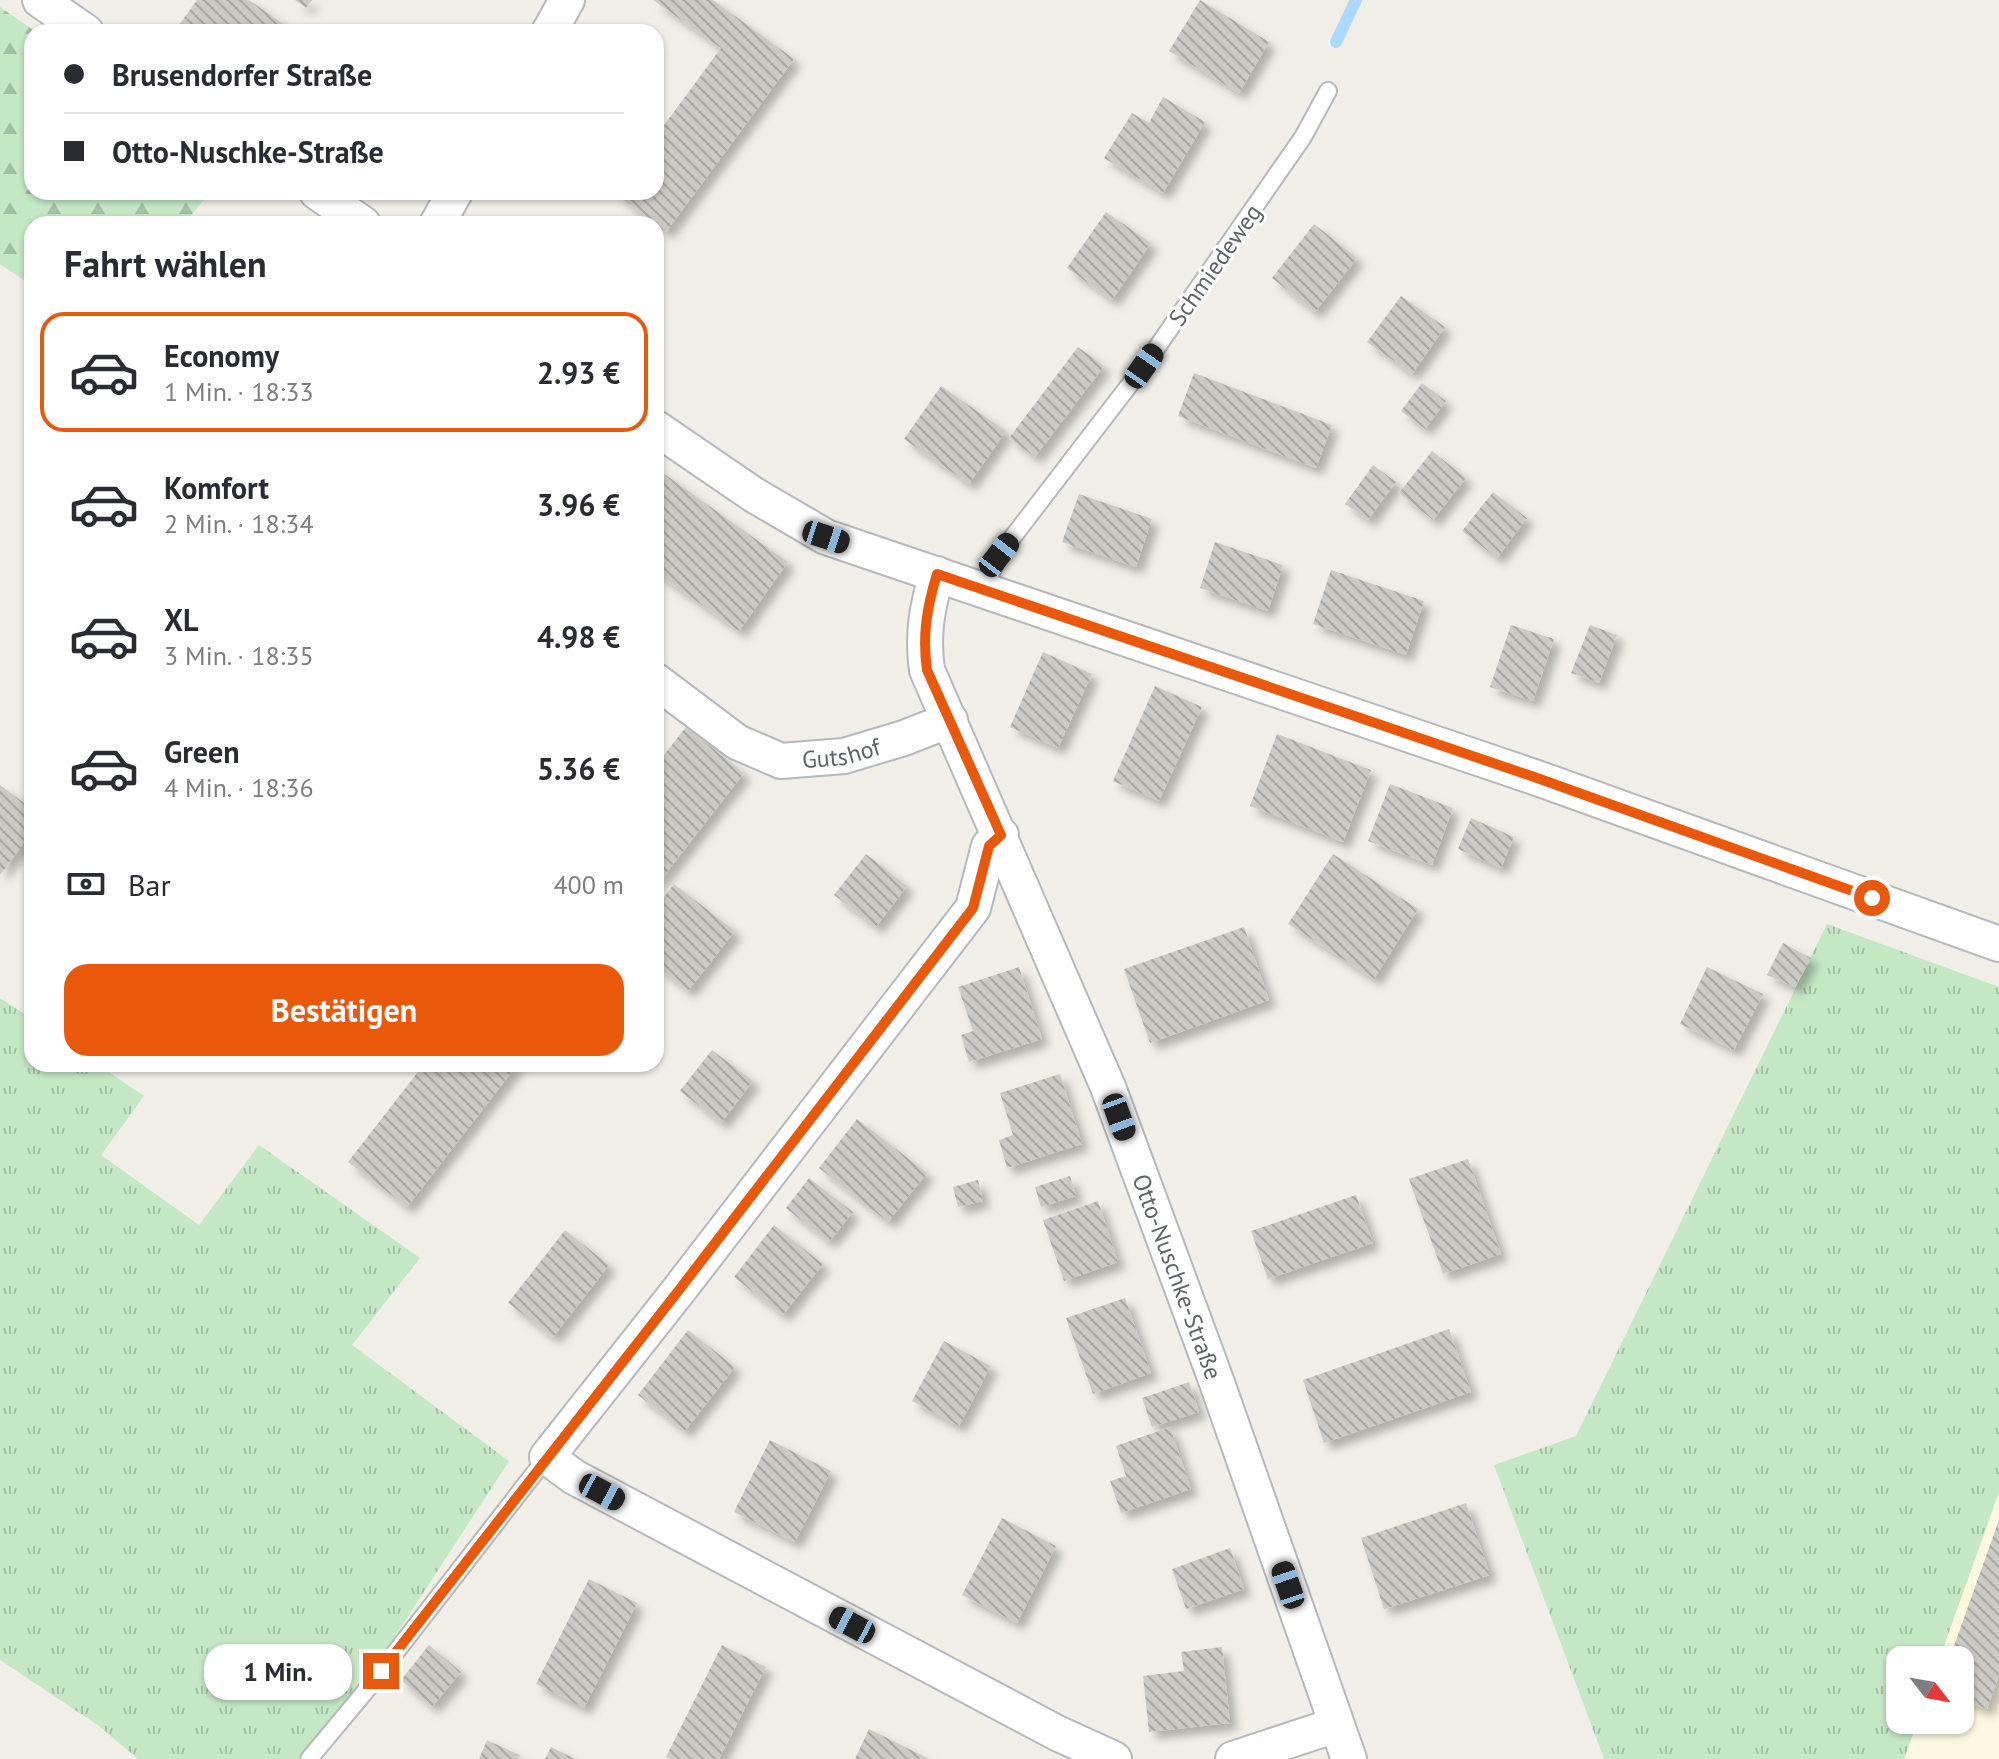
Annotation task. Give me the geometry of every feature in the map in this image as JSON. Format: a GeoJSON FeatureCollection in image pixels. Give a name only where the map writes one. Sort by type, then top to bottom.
{"type":"FeatureCollection","features":[{"type":"Feature","properties":{"kind":"street"},"geometry":{"type":"LineString","coordinates":[[40,0],[74,24]]}},
{"type":"Feature","properties":{"kind":"street"},"geometry":{"type":"LineString","coordinates":[[554,24],[567,0]]}},
{"type":"Feature","properties":{"kind":"street"},"geometry":{"type":"LineString","coordinates":[[328,200],[352,216]]}},
{"type":"Feature","properties":{"kind":"street"},"geometry":{"type":"LineString","coordinates":[[664,433],[754,495],[826,537],[1522,772],[1999,944]]}},
{"type":"Feature","properties":{"kind":"street","name":"Otto-Nuschke-Straße"},"geometry":{"type":"LineString","coordinates":[[937,574],[923,640],[927,670],[1108,1087],[1217,1383],[1349,1759]]}},
{"type":"Feature","properties":{"kind":"street","name":"Gutshof"},"geometry":{"type":"LineString","coordinates":[[664,687],[737,742],[781,761],[844,756],[950,720]]}},
{"type":"Feature","properties":{"kind":"street"},"geometry":{"type":"LineString","coordinates":[[1001,835],[989,846],[973,908],[547,1457],[574,1477],[1057,1733],[1114,1759]]}},
{"type":"Feature","properties":{"kind":"street"},"geometry":{"type":"LineString","coordinates":[[1233,1759],[1336,1725]]}},
{"type":"Feature","properties":{"kind":"lane","name":"Schmiedeweg"},"geometry":{"type":"LineString","coordinates":[[984,589],[999,555],[1144,366],[1303,137],[1328,91]]}},
{"type":"Feature","properties":{"kind":"lane"},"geometry":{"type":"LineString","coordinates":[[309,1759],[547,1457]]}},
{"type":"Feature","properties":{"kind":"shaded area"},"geometry":{"type":"Polygon","coordinates":[[[1999,1492],[1999,1759],[1904,1759],[1913,1734],[1974,1734],[1974,1646],[1944,1646],[1999,1492]]]}},
{"type":"Feature","properties":{"kind":"green space"},"geometry":{"type":"Polygon","coordinates":[[[0,7],[24,24],[24,200],[204,200],[190,216],[24,216],[24,280],[0,264],[0,7]]]}},
{"type":"Feature","properties":{"kind":"green space"},"geometry":{"type":"Polygon","coordinates":[[[1827,924],[1999,987],[1999,1492],[1944,1646],[1886,1646],[1886,1734],[1913,1734],[1904,1759],[1604,1759],[1494,1465],[1576,1436],[1827,924]]]}},
{"type":"Feature","properties":{"kind":"green space"},"geometry":{"type":"Polygon","coordinates":[[[0,998],[24,1014],[24,1072],[109,1072],[144,1096],[101,1155],[199,1225],[259,1145],[420,1258],[352,1345],[509,1461],[338,1724],[307,1759],[138,1759],[99,1726],[0,1660],[0,998]]]}},
{"type":"Feature","properties":{"kind":"building"},"geometry":{"type":"Polygon","coordinates":[[[197,0],[249,0],[284,24],[180,24],[197,0]]]}},
{"type":"Feature","properties":{"kind":"building"},"geometry":{"type":"Polygon","coordinates":[[[295,0],[312,0],[306,8],[295,0]]]}},
{"type":"Feature","properties":{"kind":"building"},"geometry":{"type":"Polygon","coordinates":[[[653,0],[713,0],[794,59],[666,232],[664,216],[645,216],[624,200],[664,200],[664,125],[721,48],[653,0]]]}},
{"type":"Feature","properties":{"kind":"building"},"geometry":{"type":"Polygon","coordinates":[[[1200,0],[1269,42],[1239,93],[1169,51],[1200,0]]]}},
{"type":"Feature","properties":{"kind":"building"},"geometry":{"type":"Polygon","coordinates":[[[1163,97],[1205,122],[1163,193],[1104,158],[1132,113],[1149,123],[1163,97]]]}},
{"type":"Feature","properties":{"kind":"building"},"geometry":{"type":"Polygon","coordinates":[[[1106,212],[1151,243],[1112,300],[1067,268],[1106,212]]]}},
{"type":"Feature","properties":{"kind":"building"},"geometry":{"type":"Polygon","coordinates":[[[1314,224],[1357,258],[1315,312],[1272,278],[1314,224]]]}},
{"type":"Feature","properties":{"kind":"building"},"geometry":{"type":"Polygon","coordinates":[[[1401,296],[1445,327],[1412,374],[1367,342],[1401,296]]]}},
{"type":"Feature","properties":{"kind":"building"},"geometry":{"type":"Polygon","coordinates":[[[1078,347],[1104,366],[1035,457],[1009,438],[1078,347]]]}},
{"type":"Feature","properties":{"kind":"building"},"geometry":{"type":"Polygon","coordinates":[[[1194,373],[1332,425],[1316,468],[1178,416],[1194,373]]]}},
{"type":"Feature","properties":{"kind":"building"},"geometry":{"type":"Polygon","coordinates":[[[1422,383],[1446,401],[1425,429],[1401,411],[1422,383]]]}},
{"type":"Feature","properties":{"kind":"building"},"geometry":{"type":"Polygon","coordinates":[[[941,386],[1006,431],[969,484],[904,439],[941,386]]]}},
{"type":"Feature","properties":{"kind":"building"},"geometry":{"type":"Polygon","coordinates":[[[1432,451],[1466,478],[1433,520],[1399,493],[1432,451]]]}},
{"type":"Feature","properties":{"kind":"building"},"geometry":{"type":"Polygon","coordinates":[[[1373,465],[1396,482],[1368,520],[1345,504],[1373,465]]]}},
{"type":"Feature","properties":{"kind":"building"},"geometry":{"type":"Polygon","coordinates":[[[664,474],[788,562],[739,631],[664,579],[664,474]]]}},
{"type":"Feature","properties":{"kind":"building"},"geometry":{"type":"Polygon","coordinates":[[[1493,492],[1527,518],[1497,558],[1462,531],[1493,492]]]}},
{"type":"Feature","properties":{"kind":"building"},"geometry":{"type":"Polygon","coordinates":[[[1079,494],[1152,519],[1136,567],[1062,542],[1079,494]]]}},
{"type":"Feature","properties":{"kind":"building"},"geometry":{"type":"Polygon","coordinates":[[[1215,542],[1283,565],[1268,611],[1200,588],[1215,542]]]}},
{"type":"Feature","properties":{"kind":"building"},"geometry":{"type":"Polygon","coordinates":[[[1331,570],[1424,601],[1406,655],[1313,624],[1331,570]]]}},
{"type":"Feature","properties":{"kind":"building"},"geometry":{"type":"Polygon","coordinates":[[[1511,625],[1554,639],[1533,701],[1490,687],[1511,625]]]}},
{"type":"Feature","properties":{"kind":"building"},"geometry":{"type":"Polygon","coordinates":[[[1590,625],[1617,635],[1599,683],[1571,673],[1590,625]]]}},
{"type":"Feature","properties":{"kind":"building"},"geometry":{"type":"Polygon","coordinates":[[[1043,652],[1092,674],[1058,748],[1010,727],[1043,652]]]}},
{"type":"Feature","properties":{"kind":"building"},"geometry":{"type":"Polygon","coordinates":[[[1155,686],[1202,707],[1159,801],[1113,781],[1155,686]]]}},
{"type":"Feature","properties":{"kind":"building"},"geometry":{"type":"Polygon","coordinates":[[[686,727],[744,773],[664,876],[664,755],[686,727]]]}},
{"type":"Feature","properties":{"kind":"building"},"geometry":{"type":"Polygon","coordinates":[[[1277,734],[1371,770],[1343,842],[1250,806],[1277,734]]]}},
{"type":"Feature","properties":{"kind":"building"},"geometry":{"type":"Polygon","coordinates":[[[1390,784],[1453,808],[1432,865],[1368,841],[1390,784]]]}},
{"type":"Feature","properties":{"kind":"building"},"geometry":{"type":"Polygon","coordinates":[[[0,785],[24,803],[24,843],[0,875],[0,785]]]}},
{"type":"Feature","properties":{"kind":"building"},"geometry":{"type":"Polygon","coordinates":[[[1471,818],[1514,837],[1501,868],[1458,849],[1471,818]]]}},
{"type":"Feature","properties":{"kind":"building"},"geometry":{"type":"Polygon","coordinates":[[[866,854],[907,886],[876,927],[834,895],[866,854]]]}},
{"type":"Feature","properties":{"kind":"building"},"geometry":{"type":"Polygon","coordinates":[[[1333,854],[1418,909],[1374,979],[1288,924],[1333,854]]]}},
{"type":"Feature","properties":{"kind":"building"},"geometry":{"type":"Polygon","coordinates":[[[674,884],[735,931],[688,991],[664,972],[664,897],[674,884]]]}},
{"type":"Feature","properties":{"kind":"building"},"geometry":{"type":"Polygon","coordinates":[[[1244,927],[1269,1000],[1150,1043],[1124,969],[1244,927]]]}},
{"type":"Feature","properties":{"kind":"building"},"geometry":{"type":"Polygon","coordinates":[[[1783,943],[1811,958],[1795,987],[1767,975],[1783,943]]]}},
{"type":"Feature","properties":{"kind":"building"},"geometry":{"type":"Polygon","coordinates":[[[1019,967],[1042,1039],[969,1062],[961,1035],[973,1031],[958,987],[1019,967]]]}},
{"type":"Feature","properties":{"kind":"building"},"geometry":{"type":"Polygon","coordinates":[[[1707,967],[1763,994],[1734,1050],[1680,1024],[1707,967]]]}},
{"type":"Feature","properties":{"kind":"building"},"geometry":{"type":"Polygon","coordinates":[[[712,1050],[753,1081],[721,1123],[680,1091],[712,1050]]]}},
{"type":"Feature","properties":{"kind":"building"},"geometry":{"type":"Polygon","coordinates":[[[418,1072],[512,1072],[407,1207],[348,1162],[418,1072]]]}},
{"type":"Feature","properties":{"kind":"building"},"geometry":{"type":"Polygon","coordinates":[[[1060,1074],[1082,1144],[1007,1168],[999,1140],[1013,1135],[1000,1093],[1060,1074]]]}},
{"type":"Feature","properties":{"kind":"building"},"geometry":{"type":"Polygon","coordinates":[[[857,1119],[927,1173],[888,1222],[819,1168],[857,1119]]]}},
{"type":"Feature","properties":{"kind":"building"},"geometry":{"type":"Polygon","coordinates":[[[1468,1159],[1501,1254],[1443,1274],[1409,1179],[1468,1159]]]}},
{"type":"Feature","properties":{"kind":"building"},"geometry":{"type":"Polygon","coordinates":[[[1070,1176],[1076,1196],[1041,1207],[1035,1187],[1070,1176]]]}},
{"type":"Feature","properties":{"kind":"building"},"geometry":{"type":"Polygon","coordinates":[[[809,1178],[853,1212],[829,1242],[786,1208],[809,1178]]]}},
{"type":"Feature","properties":{"kind":"building"},"geometry":{"type":"Polygon","coordinates":[[[978,1180],[983,1201],[958,1207],[953,1187],[978,1180]]]}},
{"type":"Feature","properties":{"kind":"building"},"geometry":{"type":"Polygon","coordinates":[[[1356,1195],[1373,1243],[1268,1279],[1251,1231],[1356,1195]]]}},
{"type":"Feature","properties":{"kind":"building"},"geometry":{"type":"Polygon","coordinates":[[[1098,1201],[1118,1262],[1064,1281],[1043,1220],[1098,1201]]]}},
{"type":"Feature","properties":{"kind":"building"},"geometry":{"type":"Polygon","coordinates":[[[774,1225],[823,1264],[783,1315],[734,1277],[774,1225]]]}},
{"type":"Feature","properties":{"kind":"building"},"geometry":{"type":"Polygon","coordinates":[[[565,1230],[609,1265],[553,1337],[508,1303],[565,1230]]]}},
{"type":"Feature","properties":{"kind":"building"},"geometry":{"type":"Polygon","coordinates":[[[1125,1298],[1151,1373],[1093,1394],[1066,1318],[1125,1298]]]}},
{"type":"Feature","properties":{"kind":"building"},"geometry":{"type":"Polygon","coordinates":[[[1449,1329],[1471,1392],[1324,1443],[1303,1380],[1449,1329]]]}},
{"type":"Feature","properties":{"kind":"building"},"geometry":{"type":"Polygon","coordinates":[[[688,1330],[735,1367],[685,1431],[638,1395],[688,1330]]]}},
{"type":"Feature","properties":{"kind":"building"},"geometry":{"type":"Polygon","coordinates":[[[944,1341],[991,1366],[959,1426],[912,1401],[944,1341]]]}},
{"type":"Feature","properties":{"kind":"building"},"geometry":{"type":"Polygon","coordinates":[[[1189,1382],[1199,1412],[1152,1427],[1142,1398],[1189,1382]]]}},
{"type":"Feature","properties":{"kind":"building"},"geometry":{"type":"Polygon","coordinates":[[[1170,1427],[1191,1489],[1121,1513],[1110,1481],[1126,1476],[1116,1446],[1170,1427]]]}},
{"type":"Feature","properties":{"kind":"building"},"geometry":{"type":"Polygon","coordinates":[[[770,1440],[831,1471],[795,1542],[734,1512],[770,1440]]]}},
{"type":"Feature","properties":{"kind":"building"},"geometry":{"type":"Polygon","coordinates":[[[1466,1503],[1490,1575],[1384,1609],[1361,1538],[1466,1503]]]}},
{"type":"Feature","properties":{"kind":"building"},"geometry":{"type":"Polygon","coordinates":[[[1002,1518],[1056,1546],[1017,1623],[962,1595],[1002,1518]]]}},
{"type":"Feature","properties":{"kind":"building"},"geometry":{"type":"Polygon","coordinates":[[[1999,1520],[1999,1675],[1987,1709],[1974,1705],[1974,1646],[1954,1646],[1999,1520]]]}},
{"type":"Feature","properties":{"kind":"building"},"geometry":{"type":"Polygon","coordinates":[[[1230,1548],[1244,1589],[1186,1609],[1172,1569],[1230,1548]]]}},
{"type":"Feature","properties":{"kind":"building"},"geometry":{"type":"Polygon","coordinates":[[[589,1579],[637,1603],[584,1708],[536,1684],[589,1579]]]}},
{"type":"Feature","properties":{"kind":"building"},"geometry":{"type":"Polygon","coordinates":[[[429,1645],[461,1672],[432,1707],[401,1680],[429,1645]]]}},
{"type":"Feature","properties":{"kind":"building"},"geometry":{"type":"Polygon","coordinates":[[[722,1645],[766,1667],[719,1759],[670,1759],[666,1757],[722,1645]]]}},
{"type":"Feature","properties":{"kind":"building"},"geometry":{"type":"Polygon","coordinates":[[[1222,1647],[1230,1723],[1149,1732],[1143,1676],[1184,1671],[1181,1652],[1222,1647]]]}},
{"type":"Feature","properties":{"kind":"building"},"geometry":{"type":"Polygon","coordinates":[[[869,1729],[929,1759],[855,1759],[869,1729]]]}},
{"type":"Feature","properties":{"kind":"building"},"geometry":{"type":"Polygon","coordinates":[[[487,1740],[519,1755],[517,1759],[479,1759],[487,1740]]]}},
{"type":"Feature","properties":{"kind":"building"},"geometry":{"type":"Polygon","coordinates":[[[551,1747],[575,1759],[545,1759],[551,1747]]]}},
{"type":"Feature","properties":{"kind":"waterway"},"geometry":{"type":"LineString","coordinates":[[1336,42],[1356,0]]}},
{"type":"Feature","properties":{"kind":"route"},"geometry":{"type":"LineString","coordinates":[[381,1671],[973,908],[989,846],[1001,835],[927,670],[923,640],[937,574],[1537,778],[1872,898]]}}]}
